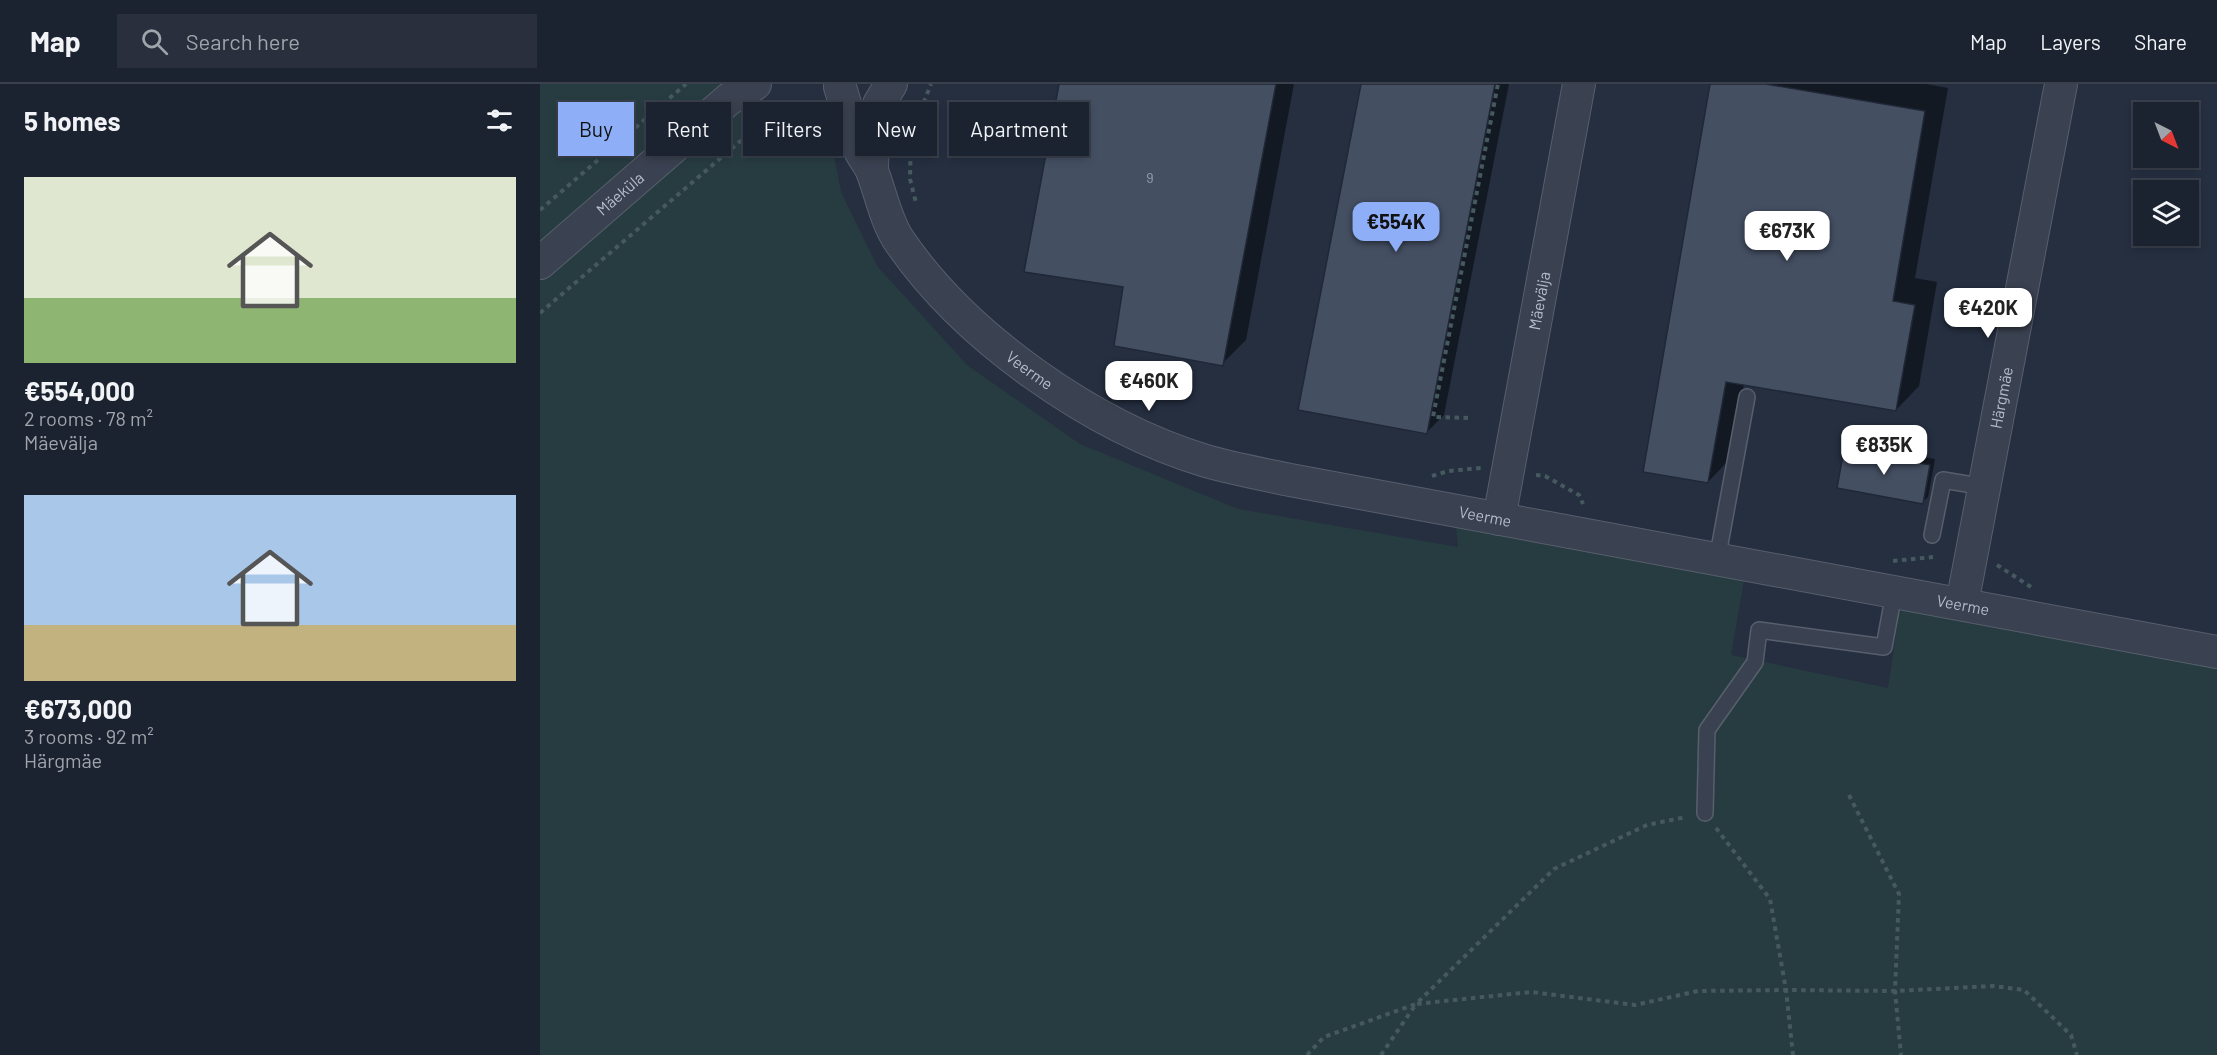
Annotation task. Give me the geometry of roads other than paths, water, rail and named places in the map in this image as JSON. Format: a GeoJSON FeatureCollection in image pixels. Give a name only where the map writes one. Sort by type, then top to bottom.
{"type":"FeatureCollection","features":[{"type":"Feature","properties":{"kind":"street"},"geometry":{"type":"LineString","coordinates":[[872,171],[830,90],[865,89],[881,84]]}},
{"type":"Feature","properties":{"kind":"street"},"geometry":{"type":"LineString","coordinates":[[872,171],[874,131],[879,104],[891,84]]}},
{"type":"Feature","properties":{"kind":"street","name":"Mäevälja"},"geometry":{"type":"LineString","coordinates":[[1498,519],[1580,84]]}},
{"type":"Feature","properties":{"kind":"street","name":"Härgmäe"},"geometry":{"type":"LineString","coordinates":[[1962,604],[2061,84]]}},
{"type":"Feature","properties":{"kind":"street","name":"Mäeküla"},"geometry":{"type":"LineString","coordinates":[[540,263],[742,89]]}},
{"type":"Feature","properties":{"kind":"street","name":"Veerme"},"geometry":{"type":"LineString","coordinates":[[872,171],[897,237],[923,271],[979,329],[1039,378],[1072,400],[1116,424],[1205,461],[1498,519],[2217,652]]}},
{"type":"Feature","properties":{"kind":"lane"},"geometry":{"type":"LineString","coordinates":[[1717,560],[1747,397]]}},
{"type":"Feature","properties":{"kind":"lane"},"geometry":{"type":"LineString","coordinates":[[1932,535],[1942,480],[1985,487]]}},
{"type":"Feature","properties":{"kind":"lane"},"geometry":{"type":"LineString","coordinates":[[1705,813],[1707,730],[1755,662],[1759,630],[1884,647],[1894,593]]}}]}
